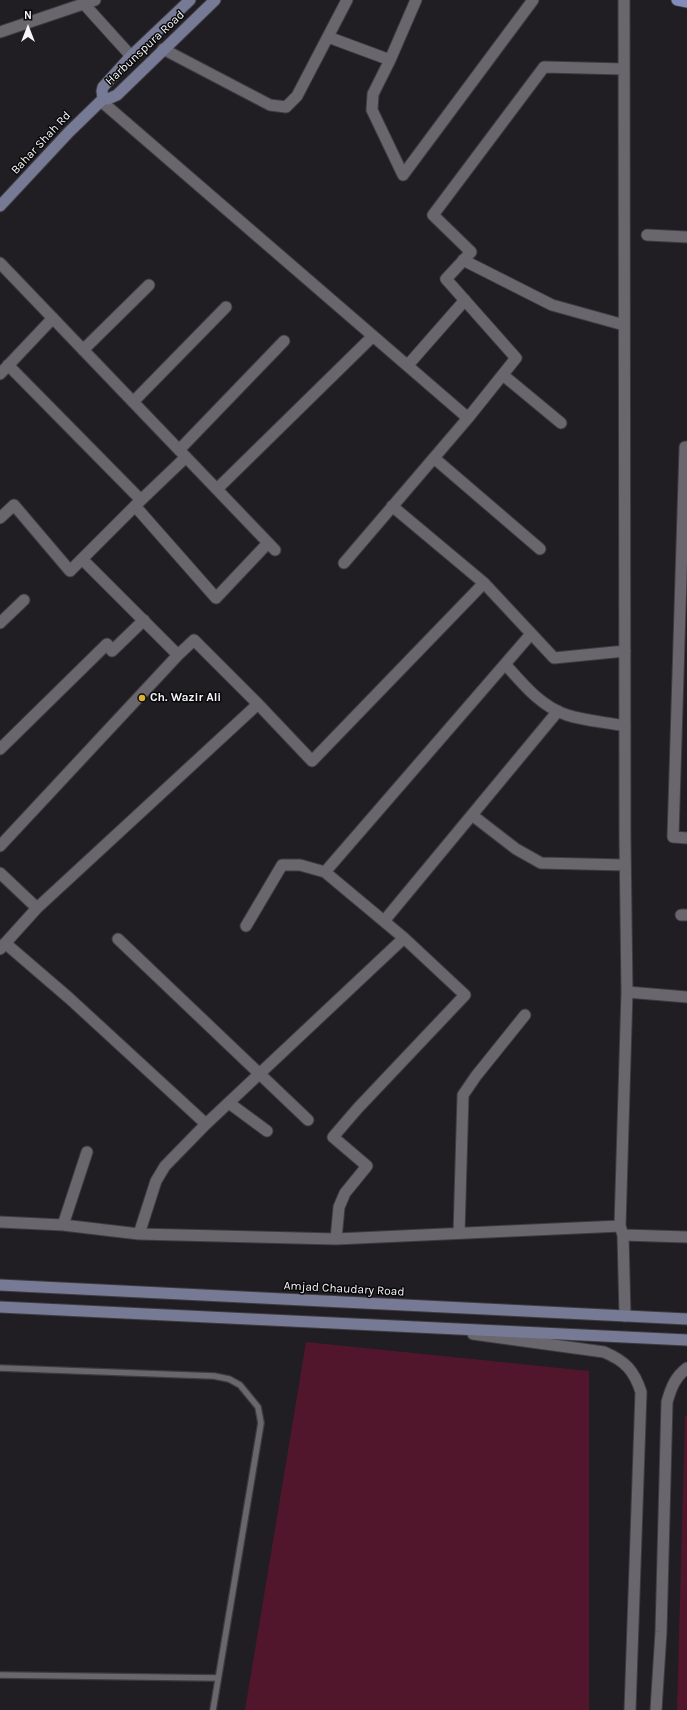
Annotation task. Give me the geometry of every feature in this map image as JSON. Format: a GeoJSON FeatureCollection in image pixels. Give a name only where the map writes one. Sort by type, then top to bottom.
{"type":"FeatureCollection","features":[{"type":"Feature","properties":{"kind":"main road","name":"Harbunspura Road"},"geometry":{"type":"LineString","coordinates":[[190,0],[131,56],[103,87],[102,100],[108,99],[116,94],[215,0]]}},
{"type":"Feature","properties":{"kind":"main road"},"geometry":{"type":"LineString","coordinates":[[677,0],[687,2]]}},
{"type":"Feature","properties":{"kind":"main road","name":"Bahar Shah Rd"},"geometry":{"type":"LineString","coordinates":[[2,201],[102,100]]}},
{"type":"Feature","properties":{"kind":"main road","name":"Amjad Chaudary Road"},"geometry":{"type":"LineString","coordinates":[[0,1285],[687,1319]]}},
{"type":"Feature","properties":{"kind":"main road"},"geometry":{"type":"LineString","coordinates":[[0,1307],[687,1340]]}},
{"type":"Feature","properties":{"kind":"street"},"geometry":{"type":"LineString","coordinates":[[163,49],[270,106],[286,107],[297,96],[347,0]]}},
{"type":"Feature","properties":{"kind":"street"},"geometry":{"type":"LineString","coordinates":[[416,0],[390,60],[373,94],[372,110],[403,175],[533,0]]}},
{"type":"Feature","properties":{"kind":"street"},"geometry":{"type":"LineString","coordinates":[[624,0],[625,865],[627,992],[621,1230],[625,1316]]}},
{"type":"Feature","properties":{"kind":"street"},"geometry":{"type":"LineString","coordinates":[[0,32],[90,2],[131,56]]}},
{"type":"Feature","properties":{"kind":"street"},"geometry":{"type":"LineString","coordinates":[[328,37],[390,60]]}},
{"type":"Feature","properties":{"kind":"street"},"geometry":{"type":"LineString","coordinates":[[344,563],[468,418],[516,358],[446,279],[471,252],[433,215],[544,67],[624,69]]}},
{"type":"Feature","properties":{"kind":"street"},"geometry":{"type":"LineString","coordinates":[[102,100],[468,418]]}},
{"type":"Feature","properties":{"kind":"street"},"geometry":{"type":"LineString","coordinates":[[646,235],[687,237]]}},
{"type":"Feature","properties":{"kind":"street"},"geometry":{"type":"LineString","coordinates":[[463,260],[552,305],[624,325]]}},
{"type":"Feature","properties":{"kind":"street"},"geometry":{"type":"LineString","coordinates":[[0,263],[53,318],[182,454],[272,547],[216,598],[138,503],[4,369],[53,318]]}},
{"type":"Feature","properties":{"kind":"street"},"geometry":{"type":"LineString","coordinates":[[83,350],[149,285]]}},
{"type":"Feature","properties":{"kind":"street"},"geometry":{"type":"LineString","coordinates":[[408,366],[465,300]]}},
{"type":"Feature","properties":{"kind":"street"},"geometry":{"type":"LineString","coordinates":[[133,402],[226,307]]}},
{"type":"Feature","properties":{"kind":"street"},"geometry":{"type":"LineString","coordinates":[[217,490],[373,336]]}},
{"type":"Feature","properties":{"kind":"street"},"geometry":{"type":"LineString","coordinates":[[0,518],[14,505],[70,571],[138,503],[284,341]]}},
{"type":"Feature","properties":{"kind":"street"},"geometry":{"type":"LineString","coordinates":[[502,375],[561,423]]}},
{"type":"Feature","properties":{"kind":"street"},"geometry":{"type":"LineString","coordinates":[[687,447],[685,447],[683,623],[673,837],[687,838]]}},
{"type":"Feature","properties":{"kind":"street"},"geometry":{"type":"LineString","coordinates":[[434,458],[540,549]]}},
{"type":"Feature","properties":{"kind":"street"},"geometry":{"type":"LineString","coordinates":[[392,506],[484,583],[554,658],[625,651]]}},
{"type":"Feature","properties":{"kind":"street"},"geometry":{"type":"LineString","coordinates":[[82,559],[178,655]]}},
{"type":"Feature","properties":{"kind":"street"},"geometry":{"type":"LineString","coordinates":[[0,846],[178,655],[194,640],[312,761],[484,583]]}},
{"type":"Feature","properties":{"kind":"street"},"geometry":{"type":"LineString","coordinates":[[0,622],[24,600]]}},
{"type":"Feature","properties":{"kind":"street"},"geometry":{"type":"LineString","coordinates":[[0,748],[107,644],[112,651],[144,620]]}},
{"type":"Feature","properties":{"kind":"street"},"geometry":{"type":"LineString","coordinates":[[325,872],[531,634]]}},
{"type":"Feature","properties":{"kind":"street"},"geometry":{"type":"LineString","coordinates":[[505,664],[530,690],[552,708],[566,715],[625,726]]}},
{"type":"Feature","properties":{"kind":"street"},"geometry":{"type":"LineString","coordinates":[[206,1124],[69,998],[3,946],[37,908],[258,704]]}},
{"type":"Feature","properties":{"kind":"street"},"geometry":{"type":"LineString","coordinates":[[384,921],[558,711]]}},
{"type":"Feature","properties":{"kind":"street"},"geometry":{"type":"LineString","coordinates":[[472,815],[516,849],[540,863],[625,865]]}},
{"type":"Feature","properties":{"kind":"street"},"geometry":{"type":"LineString","coordinates":[[246,926],[282,865],[300,865],[325,872],[404,938],[465,996],[358,1108],[333,1137],[367,1166],[345,1193],[339,1207],[336,1239]]}},
{"type":"Feature","properties":{"kind":"street"},"geometry":{"type":"LineString","coordinates":[[0,873],[37,908]]}},
{"type":"Feature","properties":{"kind":"street"},"geometry":{"type":"LineString","coordinates":[[139,1234],[156,1181],[165,1166],[206,1124],[404,938]]}},
{"type":"Feature","properties":{"kind":"street"},"geometry":{"type":"LineString","coordinates":[[118,939],[308,1120]]}},
{"type":"Feature","properties":{"kind":"street"},"geometry":{"type":"LineString","coordinates":[[627,992],[687,997]]}},
{"type":"Feature","properties":{"kind":"street"},"geometry":{"type":"LineString","coordinates":[[460,1233],[463,1095],[476,1076],[525,1015]]}},
{"type":"Feature","properties":{"kind":"street"},"geometry":{"type":"LineString","coordinates":[[229,1103],[267,1131]]}},
{"type":"Feature","properties":{"kind":"street"},"geometry":{"type":"LineString","coordinates":[[63,1225],[87,1152]]}},
{"type":"Feature","properties":{"kind":"street"},"geometry":{"type":"LineString","coordinates":[[0,1222],[63,1225],[139,1234],[336,1239],[460,1233],[621,1230],[687,1237]]}},
{"type":"Feature","properties":{"kind":"street"},"geometry":{"type":"LineString","coordinates":[[423,1327],[604,1352],[620,1359],[630,1369],[638,1382],[641,1392],[630,1710]]}},
{"type":"Feature","properties":{"kind":"street"},"geometry":{"type":"LineString","coordinates":[[656,1710],[661,1632],[667,1402],[672,1386],[682,1372],[687,1368]]}},
{"type":"Feature","properties":{"kind":"lane"},"geometry":{"type":"LineString","coordinates":[[0,1368],[214,1376],[229,1379],[240,1384],[258,1408],[261,1423],[213,1710]]}},
{"type":"Feature","properties":{"kind":"lane"},"geometry":{"type":"LineString","coordinates":[[0,1675],[218,1678]]}},
{"type":"Feature","properties":{"kind":"shaded area"},"geometry":{"type":"Polygon","coordinates":[[[306,1342],[589,1371],[589,1710],[245,1710],[306,1342]]]}},
{"type":"Feature","properties":{"kind":"shaded area"},"geometry":{"type":"Polygon","coordinates":[[[685,1416],[687,1416],[687,1710],[677,1710],[685,1416]]]}},
{"type":"Feature","properties":{"kind":"place","name":"Ch. Wazir Ali"},"geometry":{"type":"Point","coordinates":[142,698]}}]}
